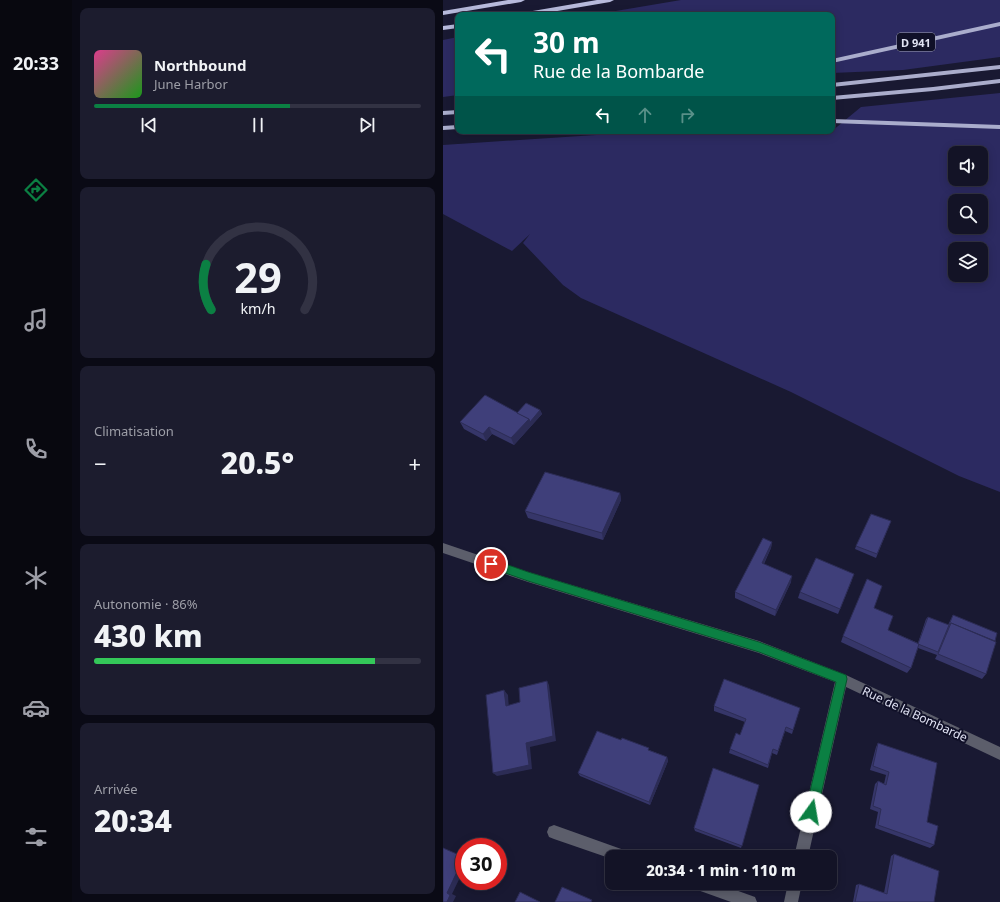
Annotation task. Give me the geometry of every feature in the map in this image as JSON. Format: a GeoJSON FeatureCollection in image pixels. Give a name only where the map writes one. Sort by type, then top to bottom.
{"type":"FeatureCollection","features":[{"type":"Feature","properties":{"kind":"highway"},"geometry":{"type":"LineString","coordinates":[[443,13],[521,0]]}},
{"type":"Feature","properties":{"kind":"highway"},"geometry":{"type":"LineString","coordinates":[[539,12],[610,0]]}},
{"type":"Feature","properties":{"kind":"highway","name":"D 941"},"geometry":{"type":"LineString","coordinates":[[835,60],[1000,24]]}},
{"type":"Feature","properties":{"kind":"highway"},"geometry":{"type":"LineString","coordinates":[[443,28],[455,26]]}},
{"type":"Feature","properties":{"kind":"highway"},"geometry":{"type":"LineString","coordinates":[[835,85],[1000,67]]}},
{"type":"Feature","properties":{"kind":"highway"},"geometry":{"type":"LineString","coordinates":[[835,98],[1000,81]]}},
{"type":"Feature","properties":{"kind":"highway"},"geometry":{"type":"LineString","coordinates":[[443,113],[455,112]]}},
{"type":"Feature","properties":{"kind":"highway"},"geometry":{"type":"LineString","coordinates":[[835,121],[1000,127]]}},
{"type":"Feature","properties":{"kind":"highway"},"geometry":{"type":"LineString","coordinates":[[443,128],[455,127]]}},
{"type":"Feature","properties":{"kind":"street","name":"Rue de la Bombarde"},"geometry":{"type":"LineString","coordinates":[[443,548],[528,577],[759,647],[842,679],[1000,754]]}},
{"type":"Feature","properties":{"kind":"street"},"geometry":{"type":"LineString","coordinates":[[803,850],[842,679]]}},
{"type":"Feature","properties":{"kind":"street"},"geometry":{"type":"LineString","coordinates":[[554,832],[605,850]]}},
{"type":"Feature","properties":{"kind":"street"},"geometry":{"type":"LineString","coordinates":[[716,890],[749,902]]}},
{"type":"Feature","properties":{"kind":"street"},"geometry":{"type":"LineString","coordinates":[[791,902],[794,890]]}},
{"type":"Feature","properties":{"kind":"shaded area"},"geometry":{"type":"Polygon","coordinates":[[[681,0],[1000,0],[1000,57],[903,70],[835,73],[835,12],[610,12],[681,0]]]}},
{"type":"Feature","properties":{"kind":"shaded area"},"geometry":{"type":"Polygon","coordinates":[[[455,38],[455,95],[443,97],[443,40],[455,38]]]}},
{"type":"Feature","properties":{"kind":"shaded area"},"geometry":{"type":"Polygon","coordinates":[[[1000,93],[1000,492],[959,476],[791,392],[581,298],[563,285],[523,243],[530,234],[512,251],[443,214],[443,145],[611,134],[835,134],[835,129],[861,107],[1000,93]]]}},
{"type":"Feature","properties":{"kind":"building"},"geometry":{"type":"Polygon","coordinates":[[[485,395],[529,419],[511,438],[489,427],[483,434],[460,422],[485,395]]]}},
{"type":"Feature","properties":{"kind":"building"},"geometry":{"type":"Polygon","coordinates":[[[526,403],[540,410],[530,422],[529,419],[517,413],[526,403]]]}},
{"type":"Feature","properties":{"kind":"building"},"geometry":{"type":"Polygon","coordinates":[[[545,472],[620,493],[602,533],[525,511],[545,472]]]}},
{"type":"Feature","properties":{"kind":"building"},"geometry":{"type":"Polygon","coordinates":[[[871,514],[891,521],[877,554],[856,546],[871,514]]]}},
{"type":"Feature","properties":{"kind":"building"},"geometry":{"type":"Polygon","coordinates":[[[763,538],[772,542],[762,563],[792,576],[776,610],[735,592],[763,538]]]}},
{"type":"Feature","properties":{"kind":"building"},"geometry":{"type":"Polygon","coordinates":[[[816,558],[854,574],[840,609],[800,592],[816,558]]]}},
{"type":"Feature","properties":{"kind":"building"},"geometry":{"type":"Polygon","coordinates":[[[867,579],[882,586],[874,608],[893,616],[888,630],[919,644],[911,668],[843,636],[867,579]]]}},
{"type":"Feature","properties":{"kind":"building"},"geometry":{"type":"Polygon","coordinates":[[[953,615],[997,633],[995,641],[951,623],[949,625],[953,615]]]}},
{"type":"Feature","properties":{"kind":"building"},"geometry":{"type":"Polygon","coordinates":[[[928,617],[949,625],[938,652],[918,644],[928,617]]]}},
{"type":"Feature","properties":{"kind":"building"},"geometry":{"type":"Polygon","coordinates":[[[951,623],[996,642],[986,674],[938,654],[951,623]]]}},
{"type":"Feature","properties":{"kind":"building"},"geometry":{"type":"Polygon","coordinates":[[[724,679],[800,708],[793,730],[786,727],[778,751],[773,749],[768,765],[730,749],[736,733],[740,735],[746,719],[714,706],[724,679]]]}},
{"type":"Feature","properties":{"kind":"building"},"geometry":{"type":"Polygon","coordinates":[[[547,681],[553,736],[526,743],[529,765],[493,773],[486,695],[504,690],[506,706],[520,702],[519,688],[547,681]]]}},
{"type":"Feature","properties":{"kind":"building"},"geometry":{"type":"Polygon","coordinates":[[[597,731],[649,748],[648,750],[667,757],[649,802],[578,773],[597,731]]]}},
{"type":"Feature","properties":{"kind":"building"},"geometry":{"type":"Polygon","coordinates":[[[878,743],[937,763],[927,822],[938,826],[934,845],[878,825],[881,809],[873,806],[878,781],[886,785],[889,772],[873,766],[878,743]]]}},
{"type":"Feature","properties":{"kind":"building"},"geometry":{"type":"Polygon","coordinates":[[[713,768],[759,785],[742,846],[694,828],[713,768]]]}},
{"type":"Feature","properties":{"kind":"building"},"geometry":{"type":"Polygon","coordinates":[[[443,848],[455,853],[455,876],[447,893],[450,895],[447,902],[443,902],[443,848]]]}},
{"type":"Feature","properties":{"kind":"building"},"geometry":{"type":"Polygon","coordinates":[[[894,854],[939,871],[934,902],[855,902],[859,884],[887,894],[894,854]]]}},
{"type":"Feature","properties":{"kind":"building"},"geometry":{"type":"Polygon","coordinates":[[[562,887],[592,900],[591,902],[555,902],[562,887]]]}},
{"type":"Feature","properties":{"kind":"building"},"geometry":{"type":"Polygon","coordinates":[[[520,892],[540,902],[515,902],[520,892]]]}},
{"type":"Feature","properties":{"kind":"route"},"geometry":{"type":"LineString","coordinates":[[491,564],[528,577],[759,647],[842,679],[811,812]]}}]}
